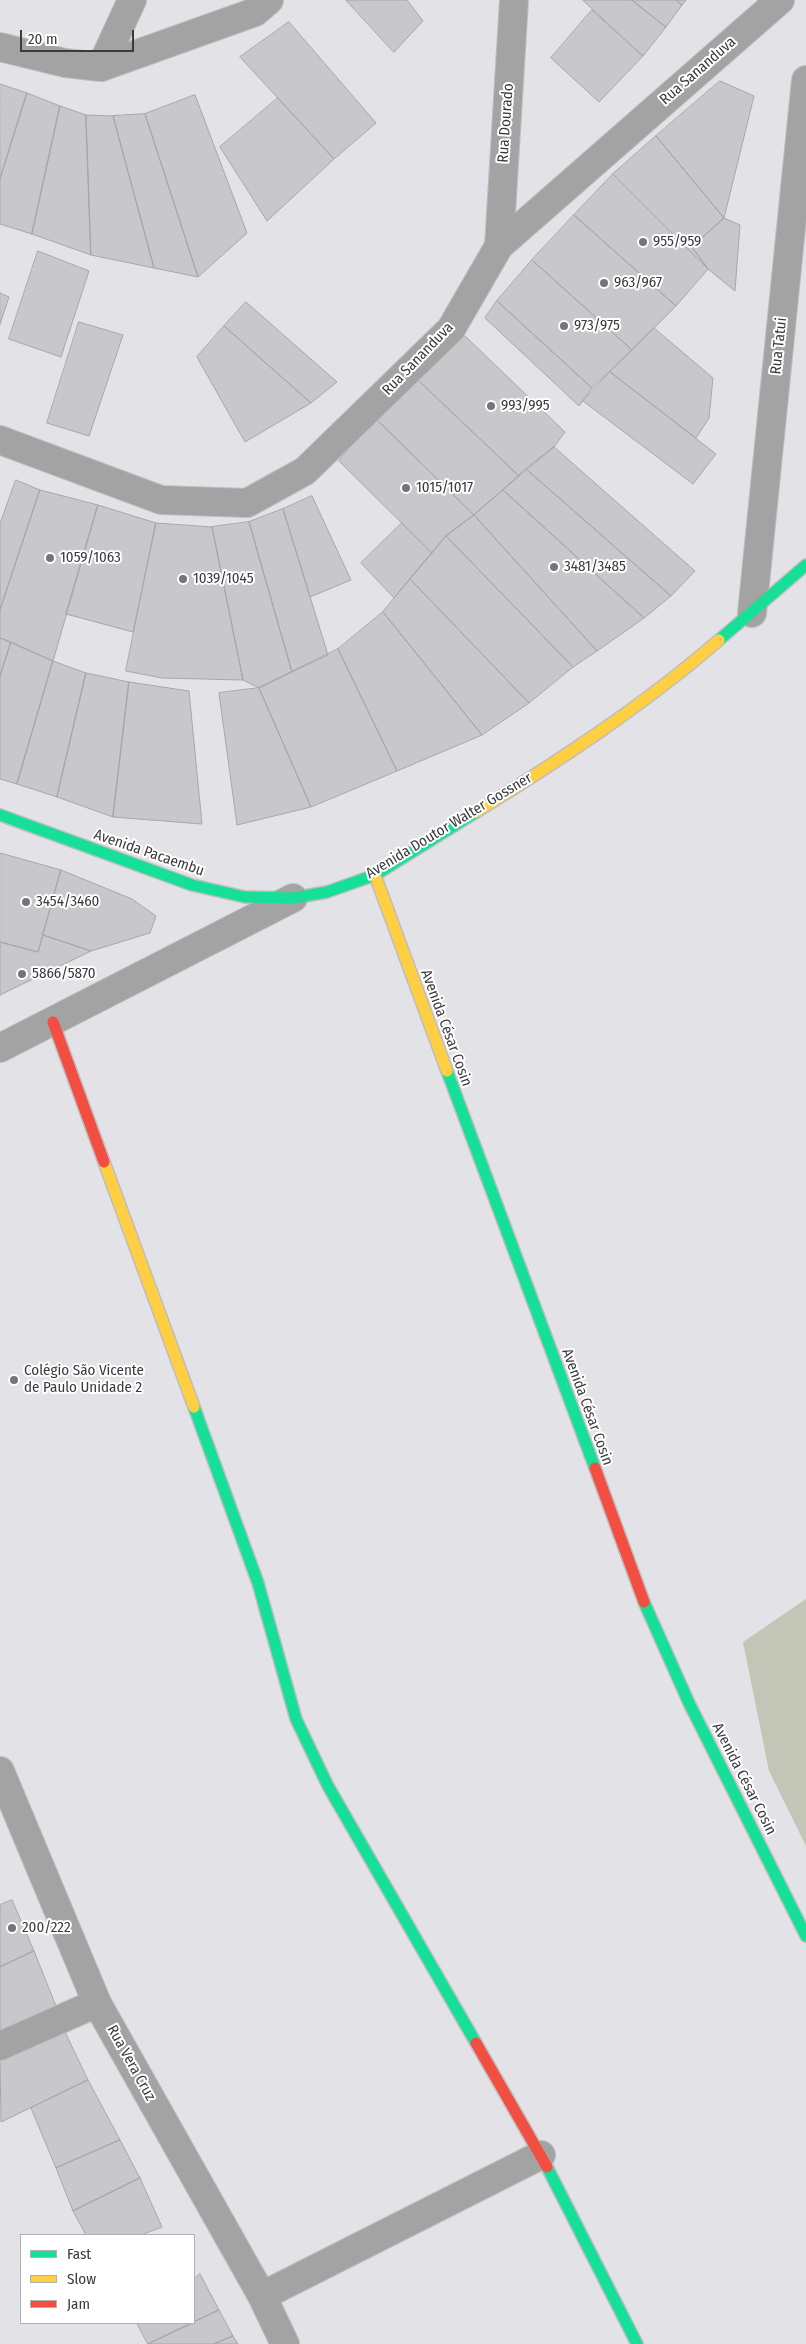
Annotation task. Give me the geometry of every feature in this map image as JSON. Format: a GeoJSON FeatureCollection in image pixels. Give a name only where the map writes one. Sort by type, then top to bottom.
{"type":"FeatureCollection","features":[{"type":"Feature","properties":{"kind":"street"},"geometry":{"type":"LineString","coordinates":[[101,67],[132,0]]}},
{"type":"Feature","properties":{"kind":"street"},"geometry":{"type":"LineString","coordinates":[[0,47],[65,63],[101,67],[255,12],[269,0]]}},
{"type":"Feature","properties":{"kind":"street","name":"Rua Dourado"},"geometry":{"type":"LineString","coordinates":[[499,246],[514,0]]}},
{"type":"Feature","properties":{"kind":"street","name":"Rua Sananduva"},"geometry":{"type":"LineString","coordinates":[[0,440],[161,500],[247,503],[305,471],[450,329],[499,246],[780,0]]}},
{"type":"Feature","properties":{"kind":"street","name":"Rua Tatui"},"geometry":{"type":"LineString","coordinates":[[752,613],[806,80]]}},
{"type":"Feature","properties":{"kind":"street","name":"Avenida Doutor Walter Gossner"},"geometry":{"type":"LineString","coordinates":[[0,1048],[293,898],[327,892],[375,875],[491,803],[605,727],[682,672],[806,565]]}},
{"type":"Feature","properties":{"kind":"street","name":"Avenida Pacaembu"},"geometry":{"type":"LineString","coordinates":[[0,815],[192,885],[245,897],[293,898]]}},
{"type":"Feature","properties":{"kind":"street","name":"Avenida César Cosin"},"geometry":{"type":"LineString","coordinates":[[375,875],[652,1623],[689,1704],[806,1936]]}},
{"type":"Feature","properties":{"kind":"street"},"geometry":{"type":"LineString","coordinates":[[53,1022],[258,1583],[296,1719],[328,1786],[541,2155],[637,2344]]}},
{"type":"Feature","properties":{"kind":"street","name":"Rua Vera Cruz"},"geometry":{"type":"LineString","coordinates":[[0,1771],[97,2003],[262,2296],[285,2344]]}},
{"type":"Feature","properties":{"kind":"street"},"geometry":{"type":"LineString","coordinates":[[0,2046],[97,2003]]}},
{"type":"Feature","properties":{"kind":"street"},"geometry":{"type":"LineString","coordinates":[[262,2296],[541,2155]]}},
{"type":"Feature","properties":{"kind":"green space"},"geometry":{"type":"Polygon","coordinates":[[[806,1599],[806,1846],[769,1771],[743,1642],[806,1599]]]}},
{"type":"Feature","properties":{"kind":"building"},"geometry":{"type":"Polygon","coordinates":[[[346,0],[407,0],[423,21],[394,52],[346,0]]]}},
{"type":"Feature","properties":{"kind":"building"},"geometry":{"type":"Polygon","coordinates":[[[583,0],[632,0],[666,27],[643,56],[583,0]]]}},
{"type":"Feature","properties":{"kind":"building"},"geometry":{"type":"Polygon","coordinates":[[[632,0],[676,0],[682,5],[666,27],[632,0]]]}},
{"type":"Feature","properties":{"kind":"building"},"geometry":{"type":"Polygon","coordinates":[[[676,0],[686,0],[682,5],[676,0]]]}},
{"type":"Feature","properties":{"kind":"building"},"geometry":{"type":"Polygon","coordinates":[[[592,10],[643,56],[599,102],[551,58],[592,10]]]}},
{"type":"Feature","properties":{"kind":"building"},"geometry":{"type":"Polygon","coordinates":[[[289,22],[376,123],[334,159],[240,57],[289,22]]]}},
{"type":"Feature","properties":{"kind":"building"},"geometry":{"type":"Polygon","coordinates":[[[720,81],[754,96],[724,218],[656,136],[720,81]]]}},
{"type":"Feature","properties":{"kind":"building"},"geometry":{"type":"Polygon","coordinates":[[[0,84],[27,93],[0,179],[0,84]]]}},
{"type":"Feature","properties":{"kind":"building"},"geometry":{"type":"Polygon","coordinates":[[[27,93],[60,106],[32,234],[0,224],[0,179],[27,93]]]}},
{"type":"Feature","properties":{"kind":"building"},"geometry":{"type":"Polygon","coordinates":[[[195,95],[247,233],[198,277],[145,114],[195,95]]]}},
{"type":"Feature","properties":{"kind":"building"},"geometry":{"type":"Polygon","coordinates":[[[278,98],[334,159],[267,221],[220,147],[278,98]]]}},
{"type":"Feature","properties":{"kind":"building"},"geometry":{"type":"Polygon","coordinates":[[[60,106],[86,115],[91,255],[32,234],[60,106]]]}},
{"type":"Feature","properties":{"kind":"building"},"geometry":{"type":"Polygon","coordinates":[[[145,114],[198,277],[154,268],[113,116],[145,114]]]}},
{"type":"Feature","properties":{"kind":"building"},"geometry":{"type":"Polygon","coordinates":[[[86,115],[113,116],[154,268],[91,255],[86,115]]]}},
{"type":"Feature","properties":{"kind":"building"},"geometry":{"type":"Polygon","coordinates":[[[656,136],[724,218],[692,247],[708,269],[613,174],[656,136]]]}},
{"type":"Feature","properties":{"kind":"building","name":"955/959"},"geometry":{"type":"Polygon","coordinates":[[[613,174],[708,269],[676,306],[574,215],[613,174]]]}},
{"type":"Feature","properties":{"kind":"building","name":"963/967"},"geometry":{"type":"Polygon","coordinates":[[[574,215],[676,306],[632,350],[532,260],[574,215]]]}},
{"type":"Feature","properties":{"kind":"building"},"geometry":{"type":"Polygon","coordinates":[[[724,218],[740,225],[735,291],[708,269],[692,247],[724,218]]]}},
{"type":"Feature","properties":{"kind":"building"},"geometry":{"type":"Polygon","coordinates":[[[38,251],[89,271],[61,357],[9,339],[38,251]]]}},
{"type":"Feature","properties":{"kind":"building","name":"973/975"},"geometry":{"type":"Polygon","coordinates":[[[532,260],[632,350],[592,388],[497,301],[532,260]]]}},
{"type":"Feature","properties":{"kind":"building"},"geometry":{"type":"Polygon","coordinates":[[[0,293],[9,297],[0,324],[0,293]]]}},
{"type":"Feature","properties":{"kind":"building"},"geometry":{"type":"Polygon","coordinates":[[[497,301],[592,388],[579,406],[485,318],[497,301]]]}},
{"type":"Feature","properties":{"kind":"building"},"geometry":{"type":"Polygon","coordinates":[[[246,302],[337,382],[311,403],[224,326],[246,302]]]}},
{"type":"Feature","properties":{"kind":"building"},"geometry":{"type":"Polygon","coordinates":[[[79,322],[123,335],[89,436],[47,423],[79,322]]]}},
{"type":"Feature","properties":{"kind":"building"},"geometry":{"type":"Polygon","coordinates":[[[224,326],[311,403],[245,442],[197,357],[224,326]]]}},
{"type":"Feature","properties":{"kind":"building"},"geometry":{"type":"Polygon","coordinates":[[[654,328],[713,378],[709,418],[696,438],[610,372],[654,328]]]}},
{"type":"Feature","properties":{"kind":"building","name":"993/995"},"geometry":{"type":"Polygon","coordinates":[[[465,336],[565,432],[554,447],[519,476],[418,380],[465,336]]]}},
{"type":"Feature","properties":{"kind":"building"},"geometry":{"type":"Polygon","coordinates":[[[610,372],[716,454],[693,484],[583,401],[610,372]]]}},
{"type":"Feature","properties":{"kind":"building"},"geometry":{"type":"Polygon","coordinates":[[[418,380],[519,476],[474,515],[375,418],[418,380]]]}},
{"type":"Feature","properties":{"kind":"building","name":"1015/1017"},"geometry":{"type":"Polygon","coordinates":[[[375,418],[474,515],[446,536],[432,553],[339,461],[375,418]]]}},
{"type":"Feature","properties":{"kind":"building"},"geometry":{"type":"Polygon","coordinates":[[[554,447],[695,571],[671,596],[526,469],[554,447]]]}},
{"type":"Feature","properties":{"kind":"building"},"geometry":{"type":"Polygon","coordinates":[[[526,469],[671,596],[644,618],[503,490],[526,469]]]}},
{"type":"Feature","properties":{"kind":"building"},"geometry":{"type":"Polygon","coordinates":[[[16,480],[40,490],[0,610],[0,524],[16,480]]]}},
{"type":"Feature","properties":{"kind":"building","name":"1059/1063"},"geometry":{"type":"Polygon","coordinates":[[[40,490],[98,505],[53,661],[0,638],[0,610],[40,490]]]}},
{"type":"Feature","properties":{"kind":"building","name":"3481/3485"},"geometry":{"type":"Polygon","coordinates":[[[503,490],[644,618],[597,651],[474,515],[503,490]]]}},
{"type":"Feature","properties":{"kind":"building"},"geometry":{"type":"Polygon","coordinates":[[[312,496],[351,580],[310,597],[283,509],[312,496]]]}},
{"type":"Feature","properties":{"kind":"building"},"geometry":{"type":"Polygon","coordinates":[[[98,505],[156,523],[133,632],[66,614],[98,505]]]}},
{"type":"Feature","properties":{"kind":"building"},"geometry":{"type":"Polygon","coordinates":[[[283,509],[328,655],[292,672],[249,522],[283,509]]]}},
{"type":"Feature","properties":{"kind":"building"},"geometry":{"type":"Polygon","coordinates":[[[474,515],[597,651],[573,667],[446,536],[474,515]]]}},
{"type":"Feature","properties":{"kind":"building"},"geometry":{"type":"Polygon","coordinates":[[[249,522],[292,672],[259,688],[243,680],[212,527],[249,522]]]}},
{"type":"Feature","properties":{"kind":"building","name":"1039/1045"},"geometry":{"type":"Polygon","coordinates":[[[156,523],[212,527],[243,680],[162,678],[126,671],[156,523]]]}},
{"type":"Feature","properties":{"kind":"building"},"geometry":{"type":"Polygon","coordinates":[[[402,523],[432,553],[394,598],[361,563],[402,523]]]}},
{"type":"Feature","properties":{"kind":"building"},"geometry":{"type":"Polygon","coordinates":[[[446,536],[573,667],[529,703],[410,579],[446,536]]]}},
{"type":"Feature","properties":{"kind":"building"},"geometry":{"type":"Polygon","coordinates":[[[410,579],[529,703],[482,735],[383,612],[410,579]]]}},
{"type":"Feature","properties":{"kind":"building"},"geometry":{"type":"Polygon","coordinates":[[[383,612],[482,735],[397,771],[338,649],[383,612]]]}},
{"type":"Feature","properties":{"kind":"building"},"geometry":{"type":"Polygon","coordinates":[[[0,638],[11,642],[0,676],[0,638]]]}},
{"type":"Feature","properties":{"kind":"building"},"geometry":{"type":"Polygon","coordinates":[[[11,642],[53,661],[17,784],[0,779],[0,676],[11,642]]]}},
{"type":"Feature","properties":{"kind":"building"},"geometry":{"type":"Polygon","coordinates":[[[338,649],[397,771],[311,807],[259,688],[338,649]]]}},
{"type":"Feature","properties":{"kind":"building"},"geometry":{"type":"Polygon","coordinates":[[[53,661],[86,673],[57,797],[17,784],[53,661]]]}},
{"type":"Feature","properties":{"kind":"building"},"geometry":{"type":"Polygon","coordinates":[[[86,673],[129,682],[113,817],[57,797],[86,673]]]}},
{"type":"Feature","properties":{"kind":"building"},"geometry":{"type":"Polygon","coordinates":[[[129,682],[189,691],[202,824],[113,817],[129,682]]]}},
{"type":"Feature","properties":{"kind":"building"},"geometry":{"type":"Polygon","coordinates":[[[259,688],[311,807],[237,825],[219,693],[259,688]]]}},
{"type":"Feature","properties":{"kind":"building","name":"3454/3460"},"geometry":{"type":"Polygon","coordinates":[[[0,853],[61,870],[38,952],[0,942],[0,853]]]}},
{"type":"Feature","properties":{"kind":"building"},"geometry":{"type":"Polygon","coordinates":[[[61,870],[132,899],[156,916],[150,933],[91,951],[43,935],[61,870]]]}},
{"type":"Feature","properties":{"kind":"building","name":"5866/5870"},"geometry":{"type":"Polygon","coordinates":[[[43,935],[91,951],[0,995],[0,942],[38,952],[43,935]]]}},
{"type":"Feature","properties":{"kind":"building","name":"200/222"},"geometry":{"type":"Polygon","coordinates":[[[12,1900],[34,1951],[0,1967],[0,1905],[12,1900]]]}},
{"type":"Feature","properties":{"kind":"building"},"geometry":{"type":"Polygon","coordinates":[[[34,1951],[56,2006],[0,2032],[0,1967],[34,1951]]]}},
{"type":"Feature","properties":{"kind":"building"},"geometry":{"type":"Polygon","coordinates":[[[65,2032],[88,2080],[1,2122],[0,2059],[65,2032]]]}},
{"type":"Feature","properties":{"kind":"building"},"geometry":{"type":"Polygon","coordinates":[[[88,2080],[120,2140],[56,2168],[31,2108],[88,2080]]]}},
{"type":"Feature","properties":{"kind":"building"},"geometry":{"type":"Polygon","coordinates":[[[120,2140],[140,2178],[73,2211],[56,2168],[120,2140]]]}},
{"type":"Feature","properties":{"kind":"building"},"geometry":{"type":"Polygon","coordinates":[[[140,2178],[162,2227],[144,2234],[85,2234],[73,2211],[140,2178]]]}},
{"type":"Feature","properties":{"kind":"building"},"geometry":{"type":"Polygon","coordinates":[[[200,2274],[219,2310],[195,2322],[195,2278],[200,2274]]]}},
{"type":"Feature","properties":{"kind":"building"},"geometry":{"type":"Polygon","coordinates":[[[219,2310],[233,2336],[214,2344],[148,2344],[190,2324],[195,2324],[195,2321],[219,2310]]]}},
{"type":"Feature","properties":{"kind":"building"},"geometry":{"type":"Polygon","coordinates":[[[138,2324],[191,2324],[148,2344],[138,2324]]]}},
{"type":"Feature","properties":{"kind":"building"},"geometry":{"type":"Polygon","coordinates":[[[233,2336],[238,2344],[214,2344],[233,2336]]]}},
{"type":"Feature","properties":{"kind":"traffic: fast"},"geometry":{"type":"LineString","coordinates":[[719,640],[806,565]]}},
{"type":"Feature","properties":{"kind":"traffic: fast"},"geometry":{"type":"LineString","coordinates":[[0,815],[192,885],[245,897],[293,898],[327,892],[375,875],[476,812]]}},
{"type":"Feature","properties":{"kind":"traffic: fast"},"geometry":{"type":"LineString","coordinates":[[447,1071],[595,1468]]}},
{"type":"Feature","properties":{"kind":"traffic: fast"},"geometry":{"type":"LineString","coordinates":[[194,1407],[258,1583],[296,1719],[328,1786],[476,2043]]}},
{"type":"Feature","properties":{"kind":"traffic: fast"},"geometry":{"type":"LineString","coordinates":[[644,1602],[689,1703],[806,1936]]}},
{"type":"Feature","properties":{"kind":"traffic: fast"},"geometry":{"type":"LineString","coordinates":[[547,2167],[637,2344]]}},
{"type":"Feature","properties":{"kind":"traffic: slow"},"geometry":{"type":"LineString","coordinates":[[476,812],[601,731],[661,687],[719,640]]}},
{"type":"Feature","properties":{"kind":"traffic: slow"},"geometry":{"type":"LineString","coordinates":[[375,875],[447,1071]]}},
{"type":"Feature","properties":{"kind":"traffic: slow"},"geometry":{"type":"LineString","coordinates":[[104,1162],[194,1407]]}},
{"type":"Feature","properties":{"kind":"traffic: jam"},"geometry":{"type":"LineString","coordinates":[[53,1022],[104,1162]]}},
{"type":"Feature","properties":{"kind":"traffic: jam"},"geometry":{"type":"LineString","coordinates":[[595,1468],[644,1602]]}},
{"type":"Feature","properties":{"kind":"traffic: jam"},"geometry":{"type":"LineString","coordinates":[[476,2043],[547,2167]]}},
{"type":"Feature","properties":{"kind":"place","name":"955/959"},"geometry":{"type":"Point","coordinates":[643,242]}},
{"type":"Feature","properties":{"kind":"place","name":"963/967"},"geometry":{"type":"Point","coordinates":[604,283]}},
{"type":"Feature","properties":{"kind":"place","name":"973/975"},"geometry":{"type":"Point","coordinates":[564,326]}},
{"type":"Feature","properties":{"kind":"place","name":"993/995"},"geometry":{"type":"Point","coordinates":[491,406]}},
{"type":"Feature","properties":{"kind":"place","name":"1015/1017"},"geometry":{"type":"Point","coordinates":[406,488]}},
{"type":"Feature","properties":{"kind":"place","name":"1059/1063"},"geometry":{"type":"Point","coordinates":[50,558]}},
{"type":"Feature","properties":{"kind":"place","name":"3481/3485"},"geometry":{"type":"Point","coordinates":[554,567]}},
{"type":"Feature","properties":{"kind":"place","name":"1039/1045"},"geometry":{"type":"Point","coordinates":[183,579]}},
{"type":"Feature","properties":{"kind":"place","name":"3454/3460"},"geometry":{"type":"Point","coordinates":[26,902]}},
{"type":"Feature","properties":{"kind":"place","name":"5866/5870"},"geometry":{"type":"Point","coordinates":[22,974]}},
{"type":"Feature","properties":{"kind":"place","name":"Colégio São Vicente de Paulo Unidade 2"},"geometry":{"type":"Point","coordinates":[14,1380]}},
{"type":"Feature","properties":{"kind":"place","name":"200/222"},"geometry":{"type":"Point","coordinates":[12,1928]}}]}
